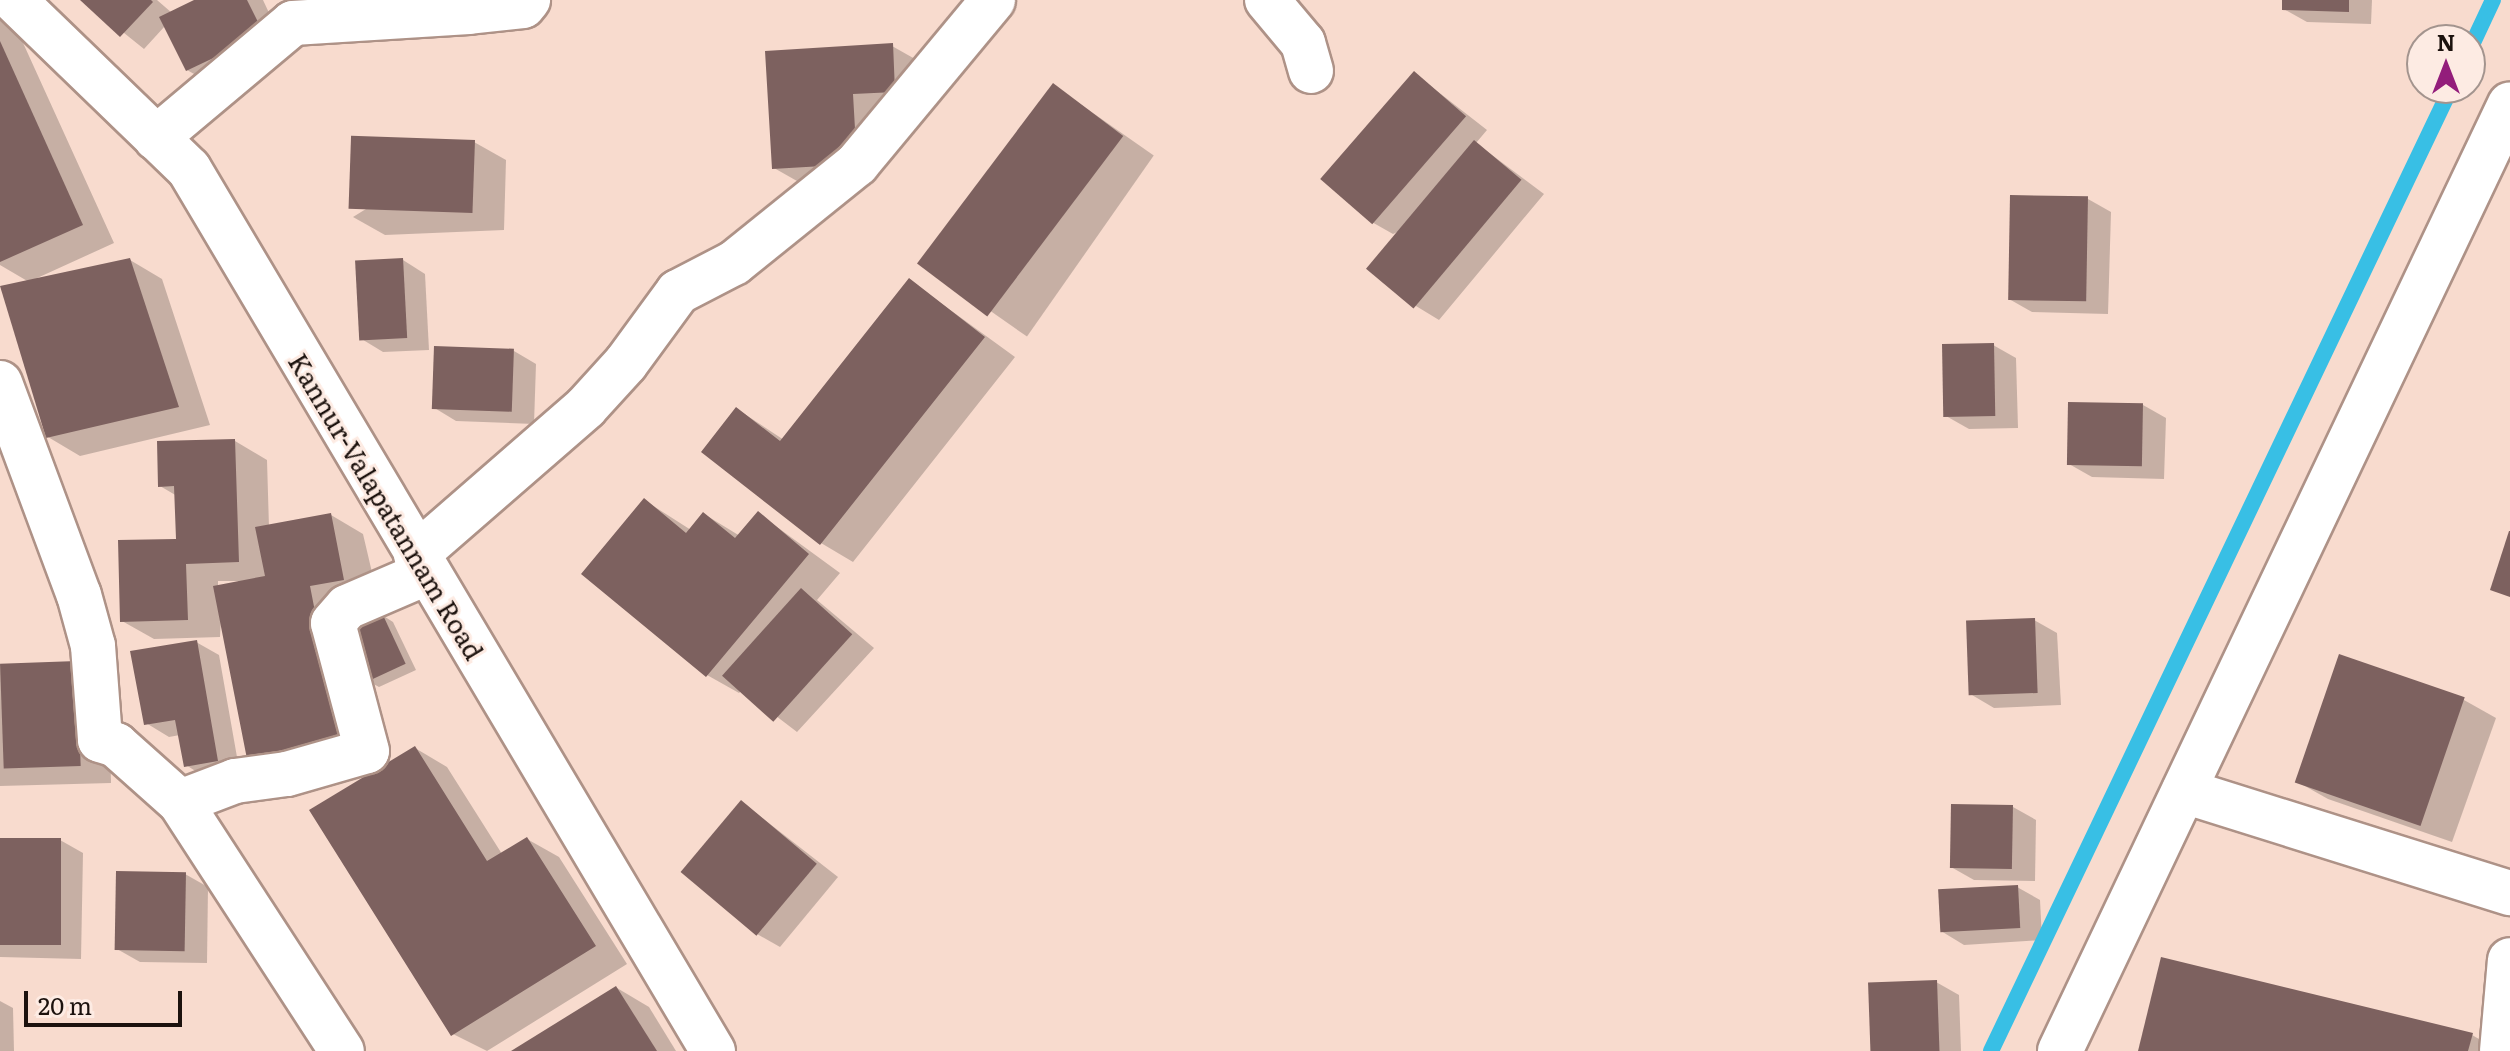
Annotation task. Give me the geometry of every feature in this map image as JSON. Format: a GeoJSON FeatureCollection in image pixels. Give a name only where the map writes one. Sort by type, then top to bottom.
{"type":"FeatureCollection","features":[{"type":"Feature","properties":{"kind":"street","name":"Kannur-Valapatannam Road"},"geometry":{"type":"LineString","coordinates":[[14,0],[189,169],[713,1051]]}},
{"type":"Feature","properties":{"kind":"street"},"geometry":{"type":"LineString","coordinates":[[156,138],[293,23],[469,12],[523,6],[528,0]]}},
{"type":"Feature","properties":{"kind":"street"},"geometry":{"type":"LineString","coordinates":[[180,802],[235,781],[287,774],[367,751],[333,623],[347,607],[421,564],[586,407],[626,363],[678,292],[734,263],[857,164],[993,0]]}},
{"type":"Feature","properties":{"kind":"street"},"geometry":{"type":"LineString","coordinates":[[1267,0],[1303,43],[1311,71]]}},
{"type":"Feature","properties":{"kind":"street"},"geometry":{"type":"LineString","coordinates":[[2060,1051],[2510,104]]}},
{"type":"Feature","properties":{"kind":"street"},"geometry":{"type":"LineString","coordinates":[[0,383],[82,607],[93,646],[100,740],[116,745],[180,802],[342,1051]]}},
{"type":"Feature","properties":{"kind":"street"},"geometry":{"type":"LineString","coordinates":[[2184,791],[2510,893]]}},
{"type":"Feature","properties":{"kind":"street"},"geometry":{"type":"LineString","coordinates":[[2502,1051],[2510,960]]}},
{"type":"Feature","properties":{"kind":"building"},"geometry":{"type":"Polygon","coordinates":[[[80,0],[151,0],[153,2],[120,37],[80,0]]]}},
{"type":"Feature","properties":{"kind":"building"},"geometry":{"type":"Polygon","coordinates":[[[194,0],[247,0],[264,34],[186,71],[159,17],[194,0]]]}},
{"type":"Feature","properties":{"kind":"building"},"geometry":{"type":"Polygon","coordinates":[[[2282,0],[2349,0],[2349,12],[2282,10],[2282,0]]]}},
{"type":"Feature","properties":{"kind":"building"},"geometry":{"type":"Polygon","coordinates":[[[0,41],[83,225],[0,262],[0,41]]]}},
{"type":"Feature","properties":{"kind":"building"},"geometry":{"type":"Polygon","coordinates":[[[893,43],[895,92],[853,94],[857,164],[772,169],[765,51],[893,43]]]}},
{"type":"Feature","properties":{"kind":"building"},"geometry":{"type":"Polygon","coordinates":[[[1414,71],[1466,116],[1372,224],[1320,179],[1414,71]]]}},
{"type":"Feature","properties":{"kind":"building"},"geometry":{"type":"Polygon","coordinates":[[[1053,83],[1123,136],[987,316],[917,263],[1053,83]]]}},
{"type":"Feature","properties":{"kind":"building"},"geometry":{"type":"Polygon","coordinates":[[[351,136],[475,140],[472,213],[349,209],[351,136]]]}},
{"type":"Feature","properties":{"kind":"building"},"geometry":{"type":"Polygon","coordinates":[[[1474,140],[1521,180],[1414,309],[1366,269],[1474,140]]]}},
{"type":"Feature","properties":{"kind":"building"},"geometry":{"type":"Polygon","coordinates":[[[2010,195],[2088,196],[2086,301],[2008,300],[2010,195]]]}},
{"type":"Feature","properties":{"kind":"building"},"geometry":{"type":"Polygon","coordinates":[[[130,258],[179,407],[46,438],[0,286],[130,258]]]}},
{"type":"Feature","properties":{"kind":"building"},"geometry":{"type":"Polygon","coordinates":[[[403,258],[407,338],[359,340],[355,261],[403,258]]]}},
{"type":"Feature","properties":{"kind":"building"},"geometry":{"type":"Polygon","coordinates":[[[909,278],[985,337],[820,545],[701,452],[736,407],[780,441],[909,278]]]}},
{"type":"Feature","properties":{"kind":"building"},"geometry":{"type":"Polygon","coordinates":[[[1994,343],[1995,416],[1943,417],[1942,344],[1994,343]]]}},
{"type":"Feature","properties":{"kind":"building"},"geometry":{"type":"Polygon","coordinates":[[[434,346],[514,349],[512,412],[432,409],[434,346]]]}},
{"type":"Feature","properties":{"kind":"building"},"geometry":{"type":"Polygon","coordinates":[[[2068,402],[2143,403],[2142,466],[2067,465],[2068,402]]]}},
{"type":"Feature","properties":{"kind":"building"},"geometry":{"type":"Polygon","coordinates":[[[235,439],[239,562],[186,564],[188,620],[120,622],[118,540],[176,539],[174,486],[158,487],[157,441],[235,439]]]}},
{"type":"Feature","properties":{"kind":"building"},"geometry":{"type":"Polygon","coordinates":[[[644,498],[686,533],[703,512],[735,538],[758,511],[809,554],[706,677],[581,574],[644,498]]]}},
{"type":"Feature","properties":{"kind":"building"},"geometry":{"type":"Polygon","coordinates":[[[331,513],[344,580],[310,586],[340,740],[247,759],[213,586],[265,576],[255,527],[331,513]]]}},
{"type":"Feature","properties":{"kind":"building"},"geometry":{"type":"Polygon","coordinates":[[[2510,531],[2510,597],[2490,590],[2510,531]]]}},
{"type":"Feature","properties":{"kind":"building"},"geometry":{"type":"Polygon","coordinates":[[[801,588],[852,634],[773,722],[722,676],[801,588]]]}},
{"type":"Feature","properties":{"kind":"building"},"geometry":{"type":"Polygon","coordinates":[[[382,613],[406,664],[366,682],[342,632],[382,613]]]}},
{"type":"Feature","properties":{"kind":"building"},"geometry":{"type":"Polygon","coordinates":[[[2035,618],[2038,693],[1969,695],[1966,620],[2035,618]]]}},
{"type":"Feature","properties":{"kind":"building"},"geometry":{"type":"Polygon","coordinates":[[[197,640],[218,761],[184,767],[175,720],[144,725],[130,651],[197,640]]]}},
{"type":"Feature","properties":{"kind":"building"},"geometry":{"type":"Polygon","coordinates":[[[2339,654],[2465,697],[2420,826],[2295,783],[2339,654]]]}},
{"type":"Feature","properties":{"kind":"building"},"geometry":{"type":"Polygon","coordinates":[[[77,661],[81,766],[4,769],[0,664],[77,661]]]}},
{"type":"Feature","properties":{"kind":"building"},"geometry":{"type":"Polygon","coordinates":[[[415,746],[487,861],[527,837],[596,946],[451,1036],[309,810],[415,746]]]}},
{"type":"Feature","properties":{"kind":"building"},"geometry":{"type":"Polygon","coordinates":[[[741,800],[817,864],[756,936],[681,872],[741,800]]]}},
{"type":"Feature","properties":{"kind":"building"},"geometry":{"type":"Polygon","coordinates":[[[1951,804],[2013,805],[2012,869],[1950,868],[1951,804]]]}},
{"type":"Feature","properties":{"kind":"building"},"geometry":{"type":"Polygon","coordinates":[[[0,838],[61,838],[61,945],[0,945],[0,838]]]}},
{"type":"Feature","properties":{"kind":"building"},"geometry":{"type":"Polygon","coordinates":[[[116,871],[186,872],[185,951],[115,950],[116,871]]]}},
{"type":"Feature","properties":{"kind":"building"},"geometry":{"type":"Polygon","coordinates":[[[2018,885],[2020,928],[1940,932],[1938,889],[2018,885]]]}},
{"type":"Feature","properties":{"kind":"building"},"geometry":{"type":"Polygon","coordinates":[[[2161,957],[2473,1033],[2468,1051],[2138,1051],[2161,957]]]}},
{"type":"Feature","properties":{"kind":"building"},"geometry":{"type":"Polygon","coordinates":[[[1937,980],[1939,1051],[1870,1051],[1868,982],[1937,980]]]}},
{"type":"Feature","properties":{"kind":"building"},"geometry":{"type":"Polygon","coordinates":[[[616,986],[657,1051],[511,1051],[616,986]]]}},
{"type":"Feature","properties":{"kind":"waterway"},"geometry":{"type":"LineString","coordinates":[[2482,24],[2493,0]]}},
{"type":"Feature","properties":{"kind":"waterway"},"geometry":{"type":"LineString","coordinates":[[1991,1051],[2443,104]]}}]}
